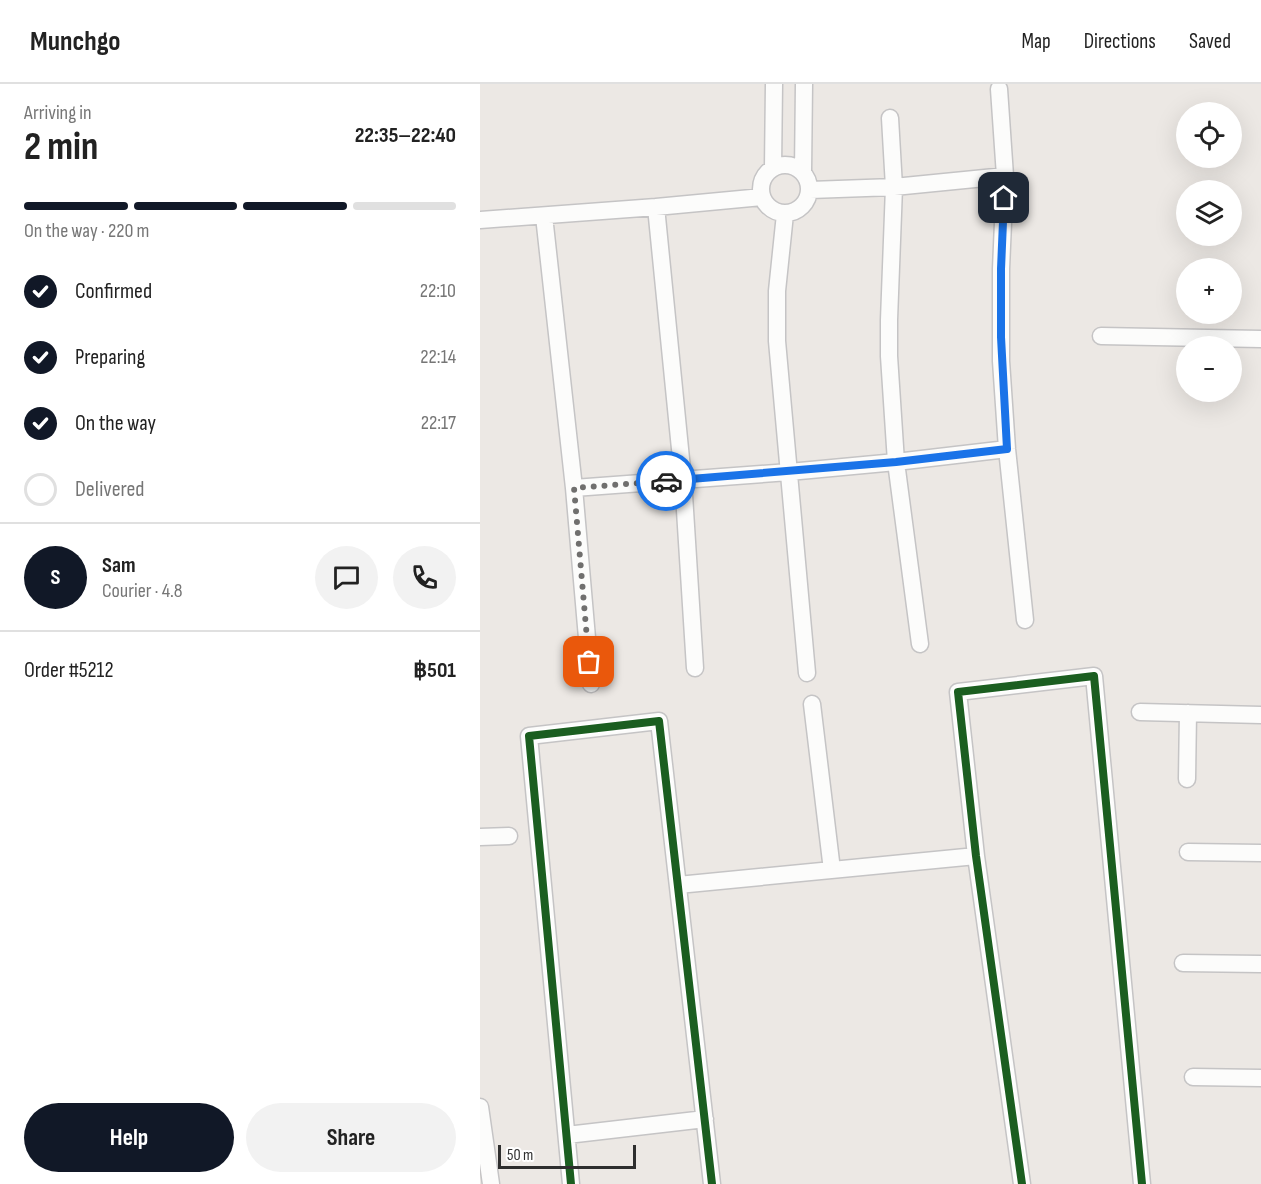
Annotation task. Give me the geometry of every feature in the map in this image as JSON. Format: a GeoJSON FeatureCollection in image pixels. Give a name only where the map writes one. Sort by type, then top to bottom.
{"type":"FeatureCollection","features":[{"type":"Feature","properties":{"kind":"street"},"geometry":{"type":"LineString","coordinates":[[773,168],[774,84]]}},
{"type":"Feature","properties":{"kind":"street"},"geometry":{"type":"LineString","coordinates":[[803,172],[804,84]]}},
{"type":"Feature","properties":{"kind":"street"},"geometry":{"type":"LineString","coordinates":[[999,89],[1005,176],[1001,337],[1007,449],[1025,620]]}},
{"type":"Feature","properties":{"kind":"street"},"geometry":{"type":"LineString","coordinates":[[890,118],[894,187],[889,356],[896,462],[920,644]]}},
{"type":"Feature","properties":{"kind":"street"},"geometry":{"type":"LineString","coordinates":[[789,164],[803,172],[808,180],[810,190],[806,202],[797,211],[785,214],[771,209],[762,197],[762,180],[773,168],[789,164]]}},
{"type":"Feature","properties":{"kind":"street"},"geometry":{"type":"LineString","coordinates":[[810,190],[894,187],[1005,176]]}},
{"type":"Feature","properties":{"kind":"street"},"geometry":{"type":"LineString","coordinates":[[480,220],[762,197]]}},
{"type":"Feature","properties":{"kind":"street"},"geometry":{"type":"LineString","coordinates":[[656,207],[683,480],[695,668]]}},
{"type":"Feature","properties":{"kind":"street"},"geometry":{"type":"LineString","coordinates":[[785,214],[777,291],[777,341],[807,673]]}},
{"type":"Feature","properties":{"kind":"street"},"geometry":{"type":"LineString","coordinates":[[544,216],[574,488],[591,684]]}},
{"type":"Feature","properties":{"kind":"street"},"geometry":{"type":"LineString","coordinates":[[1101,336],[1261,339]]}},
{"type":"Feature","properties":{"kind":"street"},"geometry":{"type":"LineString","coordinates":[[574,488],[789,472],[1007,449]]}},
{"type":"Feature","properties":{"kind":"street"},"geometry":{"type":"LineString","coordinates":[[1022,1184],[976,856],[958,692],[1094,676],[1142,1184]]}},
{"type":"Feature","properties":{"kind":"street"},"geometry":{"type":"LineString","coordinates":[[812,704],[832,870]]}},
{"type":"Feature","properties":{"kind":"street"},"geometry":{"type":"LineString","coordinates":[[1140,712],[1261,715]]}},
{"type":"Feature","properties":{"kind":"street"},"geometry":{"type":"LineString","coordinates":[[1187,779],[1188,713]]}},
{"type":"Feature","properties":{"kind":"street"},"geometry":{"type":"LineString","coordinates":[[571,1184],[529,736],[659,721],[712,1184]]}},
{"type":"Feature","properties":{"kind":"street"},"geometry":{"type":"LineString","coordinates":[[480,837],[509,836]]}},
{"type":"Feature","properties":{"kind":"street"},"geometry":{"type":"LineString","coordinates":[[1188,852],[1261,853]]}},
{"type":"Feature","properties":{"kind":"street"},"geometry":{"type":"LineString","coordinates":[[678,885],[976,856]]}},
{"type":"Feature","properties":{"kind":"street"},"geometry":{"type":"LineString","coordinates":[[1183,963],[1261,964]]}},
{"type":"Feature","properties":{"kind":"street"},"geometry":{"type":"LineString","coordinates":[[1193,1077],[1261,1078]]}},
{"type":"Feature","properties":{"kind":"street"},"geometry":{"type":"LineString","coordinates":[[480,1107],[491,1184]]}},
{"type":"Feature","properties":{"kind":"street"},"geometry":{"type":"LineString","coordinates":[[567,1135],[705,1119]]}},
{"type":"Feature","properties":{"kind":"cycle path"},"geometry":{"type":"LineString","coordinates":[[1022,1184],[976,856],[958,692],[1094,676],[1142,1184]]}},
{"type":"Feature","properties":{"kind":"cycle path"},"geometry":{"type":"LineString","coordinates":[[571,1184],[529,736],[659,721],[712,1184]]}},
{"type":"Feature","properties":{"kind":"way so far"},"geometry":{"type":"LineString","coordinates":[[589,662],[574,488],[666,481]]}},
{"type":"Feature","properties":{"kind":"route"},"geometry":{"type":"LineString","coordinates":[[666,481],[896,462],[1007,449],[1001,361],[1004,198]]}}]}
